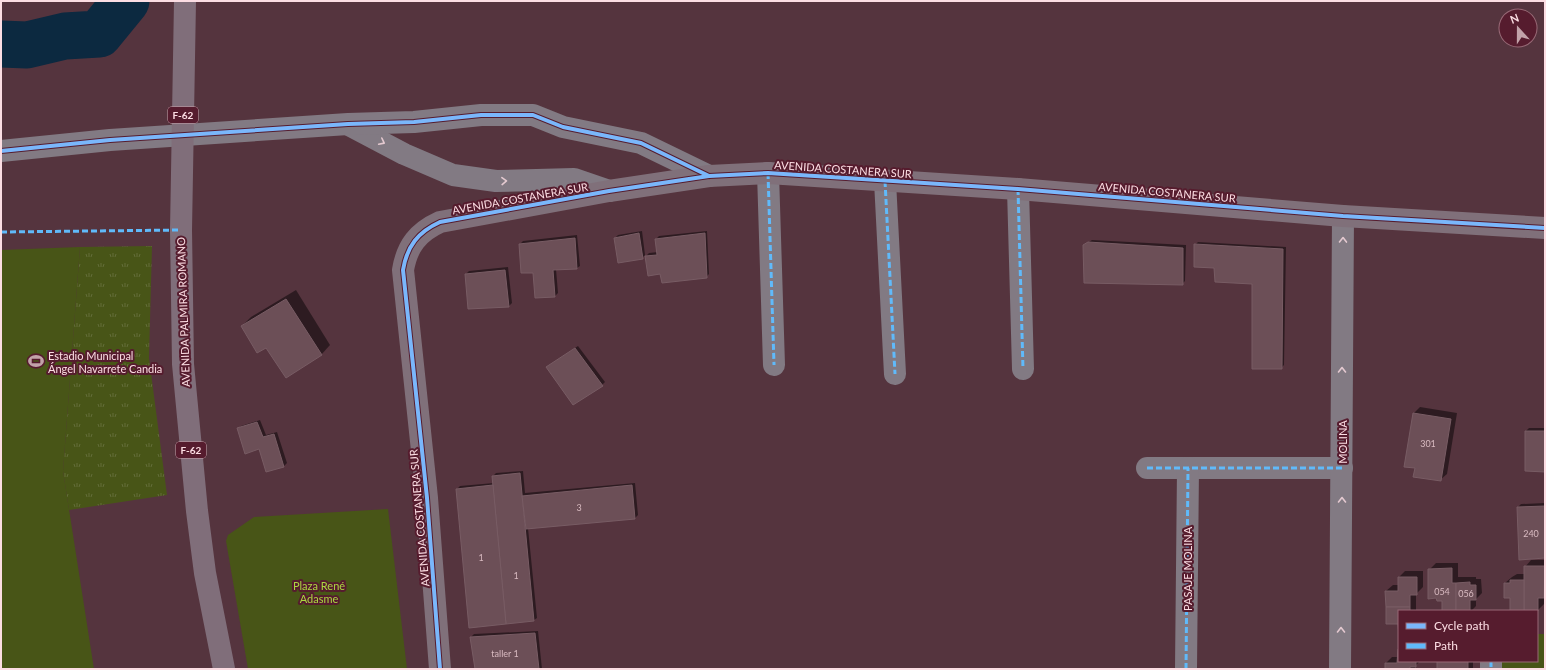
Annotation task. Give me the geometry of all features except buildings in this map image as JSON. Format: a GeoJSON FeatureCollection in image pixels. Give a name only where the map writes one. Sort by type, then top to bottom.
{"type":"FeatureCollection","features":[{"type":"Feature","properties":{"kind":"main road","name":"AVENIDA PALMIRA ROMANO"},"geometry":{"type":"LineString","coordinates":[[185,1],[181,230],[183,364],[197,512],[205,573],[224,669]]}},
{"type":"Feature","properties":{"kind":"street"},"geometry":{"type":"LineString","coordinates":[[1,151],[110,140],[348,124],[414,122],[481,115],[533,115],[563,127],[642,143],[709,176]]}},
{"type":"Feature","properties":{"kind":"street"},"geometry":{"type":"LineString","coordinates":[[348,124],[404,154],[453,175],[496,181],[574,179],[609,191]]}},
{"type":"Feature","properties":{"kind":"street"},"geometry":{"type":"LineString","coordinates":[[768,173],[774,365]]}},
{"type":"Feature","properties":{"kind":"street","name":"AVENIDA COSTANERA SUR"},"geometry":{"type":"LineString","coordinates":[[440,669],[428,498],[403,270],[405,258],[410,246],[418,235],[428,227],[440,222],[609,191],[709,176],[768,173],[1018,189],[1343,216],[1545,228]]}},
{"type":"Feature","properties":{"kind":"street"},"geometry":{"type":"LineString","coordinates":[[884,181],[895,374]]}},
{"type":"Feature","properties":{"kind":"street"},"geometry":{"type":"LineString","coordinates":[[1018,189],[1023,369]]}},
{"type":"Feature","properties":{"kind":"street","name":"MOLINA"},"geometry":{"type":"LineString","coordinates":[[1340,669],[1343,216]]}},
{"type":"Feature","properties":{"kind":"street"},"geometry":{"type":"LineString","coordinates":[[1147,468],[1342,468]]}},
{"type":"Feature","properties":{"kind":"street","name":"PASAJE MOLINA"},"geometry":{"type":"LineString","coordinates":[[1186,669],[1188,468]]}},
{"type":"Feature","properties":{"kind":"green space"},"geometry":{"type":"Polygon","coordinates":[[[152,246],[149,358],[167,495],[69,510],[63,471],[80,247],[152,246]]]}},
{"type":"Feature","properties":{"kind":"green space","name":"Estadio Municipal Ángel Navarrete Candia"},"geometry":{"type":"Polygon","coordinates":[[[80,247],[63,471],[94,669],[1,669],[1,250],[80,247]]]}},
{"type":"Feature","properties":{"kind":"green space","name":"Plaza René Adasme"},"geometry":{"type":"Polygon","coordinates":[[[388,509],[407,669],[248,669],[226,541],[228,535],[254,517],[388,509]]]}},
{"type":"Feature","properties":{"kind":"green space"},"geometry":{"type":"Polygon","coordinates":[[[1538,634],[1545,634],[1545,669],[1499,669],[1499,662],[1538,662],[1538,634]]]}},
{"type":"Feature","properties":{"kind":"waterway"},"geometry":{"type":"LineString","coordinates":[[1,44],[27,45],[65,36],[99,34],[126,1]]}},
{"type":"Feature","properties":{"kind":"marked path"},"geometry":{"type":"LineString","coordinates":[[768,173],[774,365]]}},
{"type":"Feature","properties":{"kind":"marked path"},"geometry":{"type":"LineString","coordinates":[[885,181],[895,374]]}},
{"type":"Feature","properties":{"kind":"marked path"},"geometry":{"type":"LineString","coordinates":[[1018,189],[1023,369]]}},
{"type":"Feature","properties":{"kind":"marked path"},"geometry":{"type":"LineString","coordinates":[[1,232],[181,230]]}},
{"type":"Feature","properties":{"kind":"marked path"},"geometry":{"type":"LineString","coordinates":[[1147,468],[1342,468]]}},
{"type":"Feature","properties":{"kind":"marked path"},"geometry":{"type":"LineString","coordinates":[[1186,669],[1188,468]]}},
{"type":"Feature","properties":{"kind":"marked path"},"geometry":{"type":"LineString","coordinates":[[1491,662],[1491,669]]}},
{"type":"Feature","properties":{"kind":"cycle path"},"geometry":{"type":"LineString","coordinates":[[1,151],[110,140],[348,124],[414,122],[481,115],[533,115],[563,127],[641,143],[709,176]]}},
{"type":"Feature","properties":{"kind":"cycle path"},"geometry":{"type":"LineString","coordinates":[[440,669],[427,498],[403,270],[407,254],[415,241],[426,230],[440,222],[609,191],[709,176],[768,173],[1018,189],[1343,216],[1545,228]]}},
{"type":"Feature","properties":{"kind":"place","name":"Estadio Municipal Ángel Navarrete Candia"},"geometry":{"type":"Point","coordinates":[36,361]}}]}
